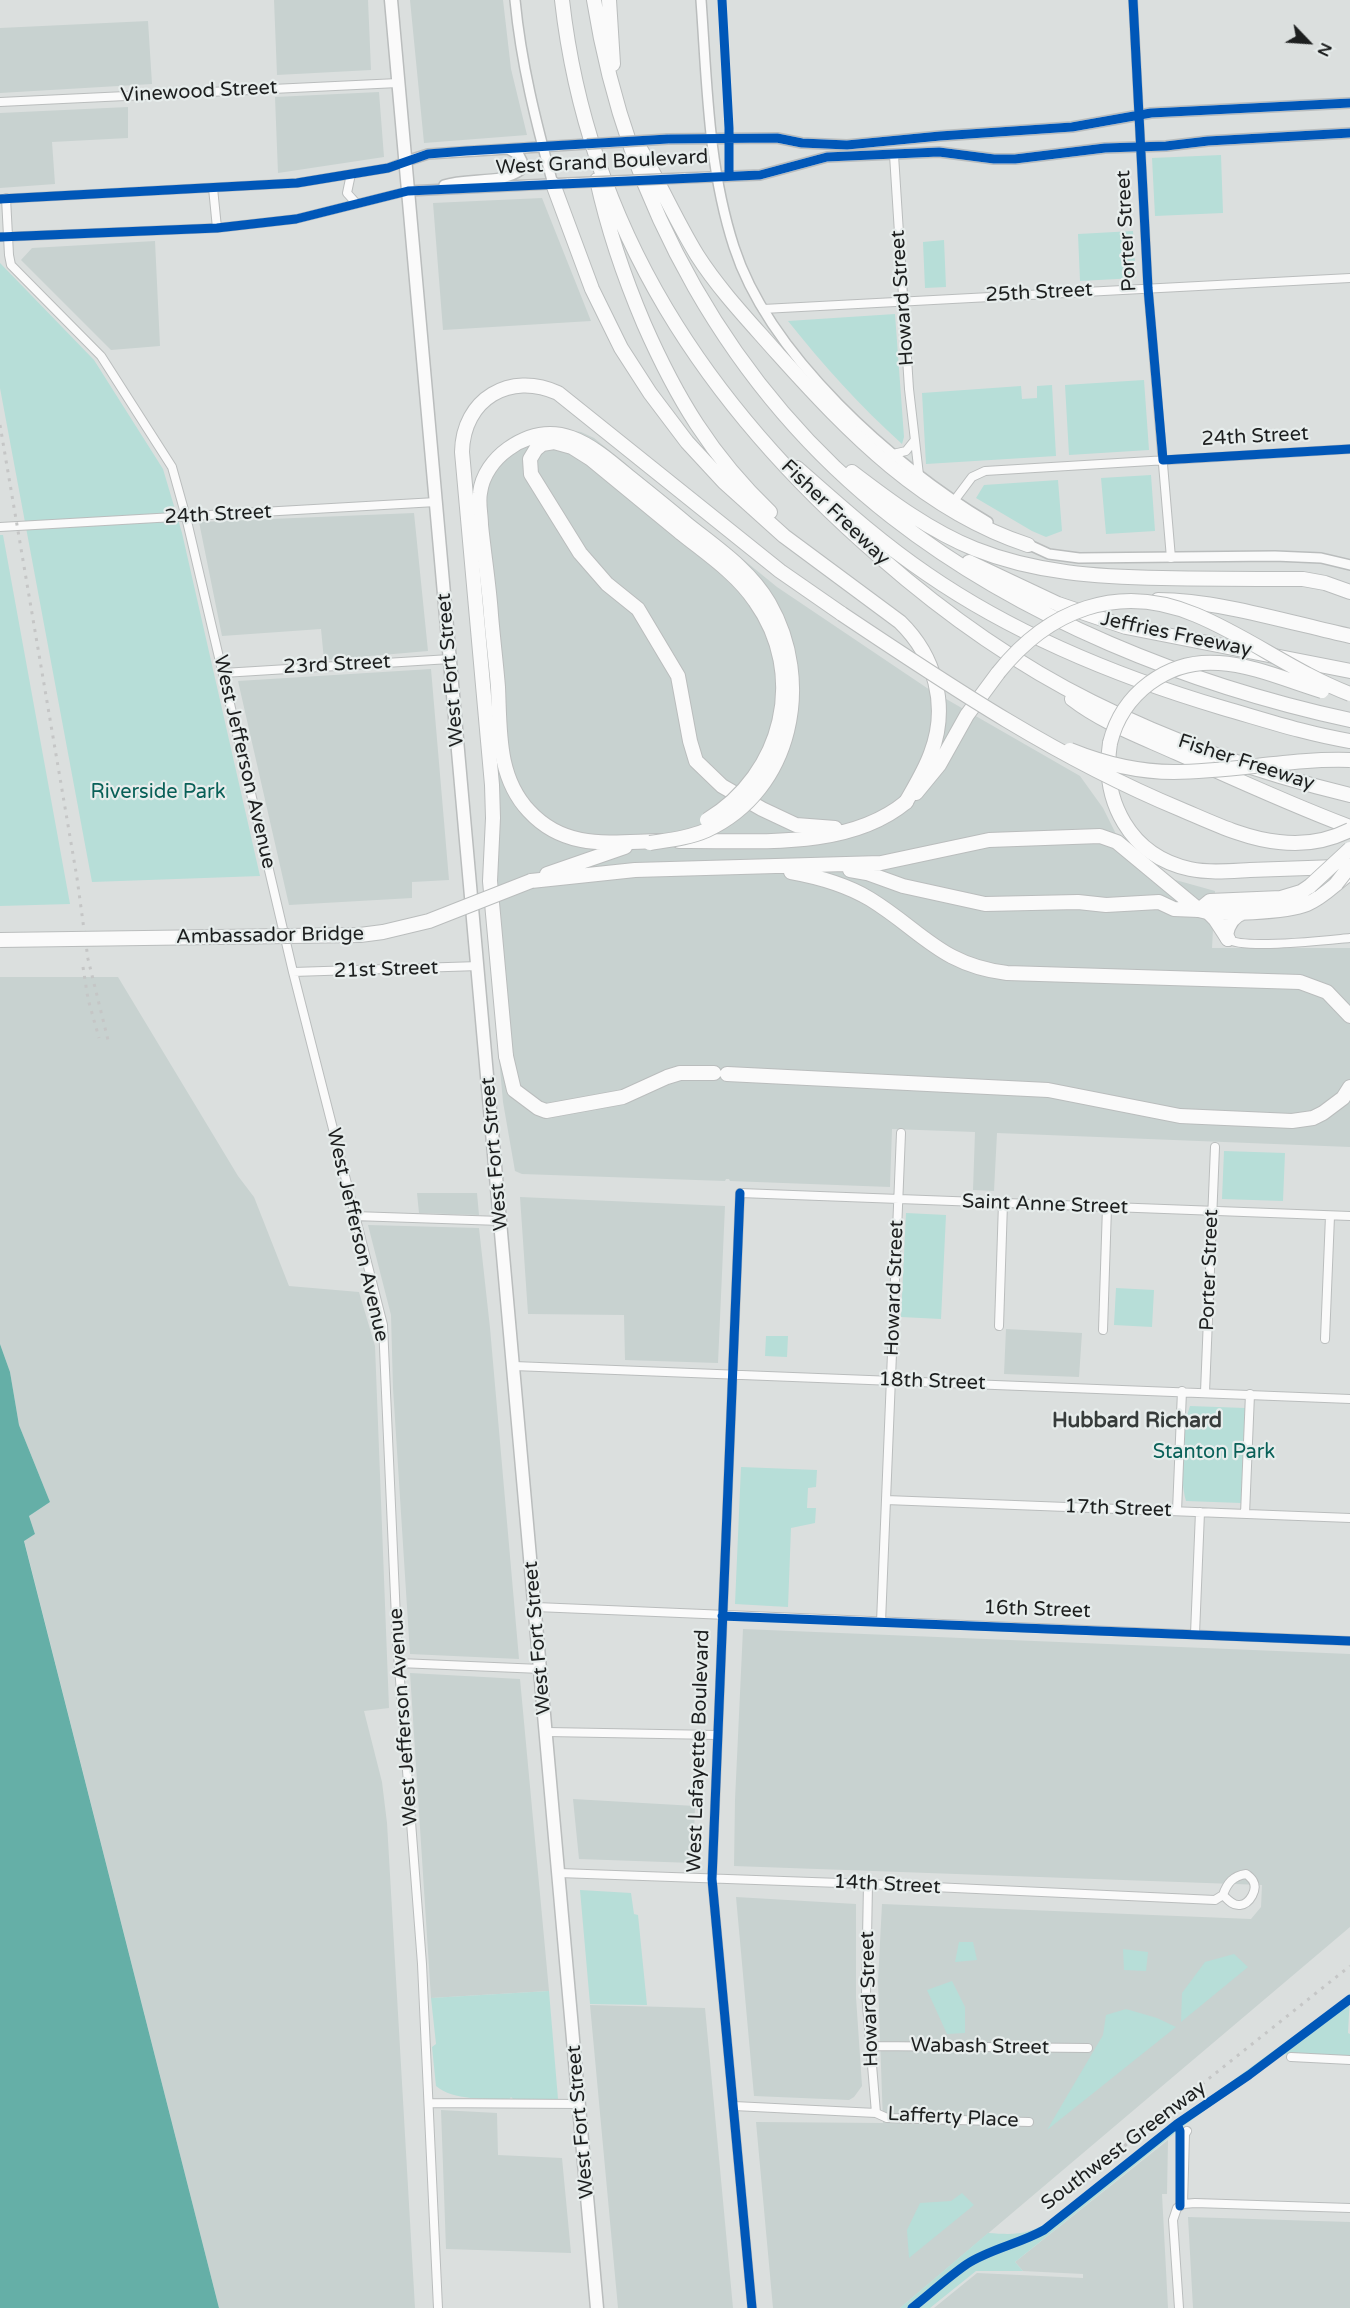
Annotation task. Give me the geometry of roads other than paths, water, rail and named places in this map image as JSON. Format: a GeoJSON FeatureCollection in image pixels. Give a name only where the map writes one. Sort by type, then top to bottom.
{"type":"FeatureCollection","features":[{"type":"Feature","properties":{"kind":"highway","name":"Fisher Freeway"},"geometry":{"type":"LineString","coordinates":[[562,0],[568,48],[585,120],[611,198],[646,275],[688,346],[738,414],[794,476],[877,555],[950,613],[1037,671],[1091,702],[1190,747],[1280,778],[1350,795]]}},
{"type":"Feature","properties":{"kind":"highway","name":"Fisher Freeway"},"geometry":{"type":"LineString","coordinates":[[594,0],[605,60],[618,107],[654,207],[698,295],[751,373],[802,432],[849,480],[912,532],[958,564],[1014,597],[1173,670],[1234,690],[1350,720]]}},
{"type":"Feature","properties":{"kind":"highway"},"geometry":{"type":"LineString","coordinates":[[609,0],[618,107],[688,239],[710,273],[741,313],[820,400],[866,446],[917,488],[949,508],[994,532],[1028,545]]}},
{"type":"Feature","properties":{"kind":"highway"},"geometry":{"type":"LineString","coordinates":[[585,120],[604,213],[616,254],[642,320],[675,392],[705,440],[734,476],[789,531],[842,577]]}},
{"type":"Feature","properties":{"kind":"highway"},"geometry":{"type":"LineString","coordinates":[[553,184],[589,280],[608,322],[637,372],[671,421],[706,464],[743,500],[784,536],[900,622],[911,632],[926,654],[936,678],[939,704],[935,740],[924,768],[906,802]]}},
{"type":"Feature","properties":{"kind":"highway"},"geometry":{"type":"LineString","coordinates":[[1350,829],[1323,840],[1294,843],[1253,837],[1169,805],[1100,774],[968,699],[808,592],[567,398],[549,388],[528,385],[496,392],[477,407],[465,426],[462,452],[492,785],[494,818],[490,881],[506,1056],[514,1090],[538,1108],[546,1111],[623,1097],[680,1073],[1048,1090],[1180,1116],[1292,1121],[1313,1118],[1323,1113],[1343,1098],[1350,1087]]}},
{"type":"Feature","properties":{"kind":"highway"},"geometry":{"type":"LineString","coordinates":[[738,414],[846,512],[894,550],[944,586],[1016,628],[1079,658],[1172,693],[1280,725],[1350,741]]}},
{"type":"Feature","properties":{"kind":"highway"},"geometry":{"type":"LineString","coordinates":[[802,432],[917,519],[959,542],[1013,561],[1070,574],[1109,577],[1303,579],[1325,583],[1350,592]]}},
{"type":"Feature","properties":{"kind":"highway"},"geometry":{"type":"LineString","coordinates":[[684,529],[597,450],[580,440],[564,435],[540,435],[520,441],[500,456],[488,471],[480,493],[503,764],[512,785],[529,812],[563,836],[582,842],[808,839],[858,829],[885,818],[930,779],[967,715],[1024,643],[1059,619],[1087,608],[1133,600],[1171,600],[1234,610],[1350,636]]}},
{"type":"Feature","properties":{"kind":"highway"},"geometry":{"type":"LineString","coordinates":[[531,881],[621,848],[685,838],[709,829],[729,817],[751,798],[777,760],[783,745],[794,687],[790,656],[780,626],[768,601],[740,568],[578,450],[549,442],[542,444],[533,452],[530,463],[531,474],[569,538],[607,584],[638,609],[678,676],[696,761],[722,786],[762,809],[796,825],[858,829]]}},
{"type":"Feature","properties":{"kind":"highway","name":"Jeffries Freeway"},"geometry":{"type":"LineString","coordinates":[[912,532],[1058,604],[1105,621],[1156,634],[1350,671]]}},
{"type":"Feature","properties":{"kind":"highway"},"geometry":{"type":"LineString","coordinates":[[1133,600],[1171,606],[1196,614],[1314,679],[1350,696]]}},
{"type":"Feature","properties":{"kind":"highway"},"geometry":{"type":"LineString","coordinates":[[1350,696],[1241,666],[1200,663],[1170,671],[1146,685],[1125,708],[1112,733],[1108,783],[1120,818],[1145,847],[1166,860],[1190,869],[1215,872],[1350,866]]}},
{"type":"Feature","properties":{"kind":"highway"},"geometry":{"type":"LineString","coordinates":[[1037,671],[1086,710],[1132,733],[1350,829]]}},
{"type":"Feature","properties":{"kind":"highway"},"geometry":{"type":"LineString","coordinates":[[1027,733],[1096,759],[1143,769],[1172,772],[1208,771],[1311,760],[1350,760]]}},
{"type":"Feature","properties":{"kind":"highway"},"geometry":{"type":"LineString","coordinates":[[531,881],[635,870],[882,863],[988,840],[1104,836],[1117,842],[1215,919],[1228,939]]}},
{"type":"Feature","properties":{"kind":"highway"},"geometry":{"type":"LineString","coordinates":[[1203,911],[1210,901],[1281,898],[1301,892],[1350,849]]}},
{"type":"Feature","properties":{"kind":"highway"},"geometry":{"type":"LineString","coordinates":[[824,865],[867,873],[903,886],[995,904],[1159,902],[1174,909],[1257,911]]}},
{"type":"Feature","properties":{"kind":"highway"},"geometry":{"type":"LineString","coordinates":[[1334,885],[1350,866]]}},
{"type":"Feature","properties":{"kind":"highway"},"geometry":{"type":"LineString","coordinates":[[765,867],[823,878],[848,887],[959,961],[995,971],[1300,982],[1327,992],[1350,1016]]}},
{"type":"Feature","properties":{"kind":"highway"},"geometry":{"type":"LineString","coordinates":[[1228,939],[1227,930],[1236,916],[1241,913],[1287,909],[1306,904],[1350,873]]}},
{"type":"Feature","properties":{"kind":"highway","name":"Ambassador Bridge"},"geometry":{"type":"LineString","coordinates":[[0,940],[360,935],[429,921],[531,881]]}},
{"type":"Feature","properties":{"kind":"main road","name":"West Fort Street"},"geometry":{"type":"LineString","coordinates":[[391,0],[597,2308]]}},
{"type":"Feature","properties":{"kind":"street"},"geometry":{"type":"LineString","coordinates":[[515,0],[524,69],[553,184]]}},
{"type":"Feature","properties":{"kind":"street"},"geometry":{"type":"LineString","coordinates":[[701,0],[710,139],[734,247],[746,277],[763,309],[790,347],[836,400],[893,454],[954,501],[1028,545],[1062,557],[1098,559],[1275,556],[1321,558],[1350,566]]}},
{"type":"Feature","properties":{"kind":"street","name":"Porter Street"},"geometry":{"type":"LineString","coordinates":[[1134,0],[1148,288],[1171,558]]}},
{"type":"Feature","properties":{"kind":"street","name":"Vinewood Street"},"geometry":{"type":"LineString","coordinates":[[0,102],[398,83]]}},
{"type":"Feature","properties":{"kind":"street","name":"West Grand Boulevard"},"geometry":{"type":"LineString","coordinates":[[3,199],[297,183],[388,168],[428,154],[508,148],[668,139],[777,138],[830,145],[1072,127],[1140,115],[1350,103]]}},
{"type":"Feature","properties":{"kind":"street","name":"West Grand Boulevard"},"geometry":{"type":"LineString","coordinates":[[4,237],[217,228],[296,219],[408,191],[760,175],[827,157],[939,152],[994,159],[1015,159],[1089,149],[1350,133]]}},
{"type":"Feature","properties":{"kind":"street"},"geometry":{"type":"LineString","coordinates":[[921,138],[922,153]]}},
{"type":"Feature","properties":{"kind":"street"},"geometry":{"type":"LineString","coordinates":[[434,189],[461,180],[505,177],[514,174],[520,170],[522,161],[519,155],[508,148]]}},
{"type":"Feature","properties":{"kind":"street","name":"Howard Street"},"geometry":{"type":"LineString","coordinates":[[894,154],[903,300],[914,441],[919,475]]}},
{"type":"Feature","properties":{"kind":"street"},"geometry":{"type":"LineString","coordinates":[[351,174],[347,193],[356,203]]}},
{"type":"Feature","properties":{"kind":"street"},"geometry":{"type":"LineString","coordinates":[[213,188],[217,228]]}},
{"type":"Feature","properties":{"kind":"street","name":"West Jefferson Avenue"},"geometry":{"type":"LineString","coordinates":[[3,199],[4,237],[11,265],[101,356],[172,467],[186,517],[293,972],[383,1325],[399,1663],[422,1964],[438,2308]]}},
{"type":"Feature","properties":{"kind":"street","name":"25th Street"},"geometry":{"type":"LineString","coordinates":[[763,309],[1350,278]]}},
{"type":"Feature","properties":{"kind":"street"},"geometry":{"type":"LineString","coordinates":[[893,454],[906,451],[914,441]]}},
{"type":"Feature","properties":{"kind":"street","name":"24th Street"},"geometry":{"type":"LineString","coordinates":[[954,501],[972,477],[985,471],[1350,449]]}},
{"type":"Feature","properties":{"kind":"street","name":"24th Street"},"geometry":{"type":"LineString","coordinates":[[0,527],[436,502]]}},
{"type":"Feature","properties":{"kind":"street","name":"23rd Street"},"geometry":{"type":"LineString","coordinates":[[223,673],[450,659]]}},
{"type":"Feature","properties":{"kind":"street"},"geometry":{"type":"LineString","coordinates":[[1228,939],[1239,943],[1279,943],[1350,938]]}},
{"type":"Feature","properties":{"kind":"street","name":"21st Street"},"geometry":{"type":"LineString","coordinates":[[293,972],[479,966]]}},
{"type":"Feature","properties":{"kind":"street","name":"Howard Street"},"geometry":{"type":"LineString","coordinates":[[881,1622],[901,1133]]}},
{"type":"Feature","properties":{"kind":"street","name":"Porter Street"},"geometry":{"type":"LineString","coordinates":[[1205,1392],[1215,1147]]}},
{"type":"Feature","properties":{"kind":"street","name":"Saint Anne Street"},"geometry":{"type":"LineString","coordinates":[[740,1193],[1350,1216]]}},
{"type":"Feature","properties":{"kind":"street","name":"West Lafayette Boulevard"},"geometry":{"type":"LineString","coordinates":[[740,1193],[712,1879],[752,2308]]}},
{"type":"Feature","properties":{"kind":"street"},"geometry":{"type":"LineString","coordinates":[[999,1326],[1003,1203]]}},
{"type":"Feature","properties":{"kind":"street"},"geometry":{"type":"LineString","coordinates":[[1103,1330],[1107,1207]]}},
{"type":"Feature","properties":{"kind":"street"},"geometry":{"type":"LineString","coordinates":[[1325,1339],[1330,1215]]}},
{"type":"Feature","properties":{"kind":"street"},"geometry":{"type":"LineString","coordinates":[[354,1216],[501,1221]]}},
{"type":"Feature","properties":{"kind":"street","name":"18th Street"},"geometry":{"type":"LineString","coordinates":[[514,1366],[1350,1399]]}},
{"type":"Feature","properties":{"kind":"street"},"geometry":{"type":"LineString","coordinates":[[1177,1511],[1182,1392]]}},
{"type":"Feature","properties":{"kind":"street"},"geometry":{"type":"LineString","coordinates":[[1245,1514],[1250,1394]]}},
{"type":"Feature","properties":{"kind":"street","name":"17th Street"},"geometry":{"type":"LineString","coordinates":[[886,1500],[1350,1518]]}},
{"type":"Feature","properties":{"kind":"street"},"geometry":{"type":"LineString","coordinates":[[1195,1634],[1200,1512]]}},
{"type":"Feature","properties":{"kind":"street","name":"16th Street"},"geometry":{"type":"LineString","coordinates":[[536,1607],[1350,1641]]}},
{"type":"Feature","properties":{"kind":"street"},"geometry":{"type":"LineString","coordinates":[[399,1663],[541,1668]]}},
{"type":"Feature","properties":{"kind":"street"},"geometry":{"type":"LineString","coordinates":[[547,1732],[717,1735]]}},
{"type":"Feature","properties":{"kind":"street","name":"14th Street"},"geometry":{"type":"LineString","coordinates":[[559,1873],[1215,1900],[1223,1896]]}},
{"type":"Feature","properties":{"kind":"street"},"geometry":{"type":"LineString","coordinates":[[1246,1874],[1253,1880],[1255,1887],[1247,1902],[1240,1905],[1232,1904],[1223,1896],[1227,1886],[1237,1875],[1246,1874]]}},
{"type":"Feature","properties":{"kind":"street","name":"Howard Street"},"geometry":{"type":"LineString","coordinates":[[868,1884],[866,1993],[876,2113]]}},
{"type":"Feature","properties":{"kind":"street","name":"Wabash Street"},"geometry":{"type":"LineString","coordinates":[[871,2046],[1088,2048]]}},
{"type":"Feature","properties":{"kind":"street"},"geometry":{"type":"LineString","coordinates":[[1291,2057],[1350,2060]]}},
{"type":"Feature","properties":{"kind":"street"},"geometry":{"type":"LineString","coordinates":[[429,2103],[580,2104]]}},
{"type":"Feature","properties":{"kind":"street","name":"Lafferty Place"},"geometry":{"type":"LineString","coordinates":[[734,2106],[876,2113],[887,2118],[1029,2122]]}},
{"type":"Feature","properties":{"kind":"street"},"geometry":{"type":"LineString","coordinates":[[1183,2204],[1187,2131]]}},
{"type":"Feature","properties":{"kind":"street"},"geometry":{"type":"LineString","coordinates":[[1179,2308],[1173,2220],[1177,2208],[1183,2204],[1350,2208]]}},
{"type":"Feature","properties":{"kind":"water"},"geometry":{"type":"Polygon","coordinates":[[[0,1344],[10,1372],[19,1425],[50,1502],[29,1516],[35,1534],[24,1541],[219,2308],[0,2308],[0,1344]]]}},
{"type":"Feature","properties":{"kind":"railway"},"geometry":{"type":"LineString","coordinates":[[0,425],[77,878],[88,959],[109,1044]]}},
{"type":"Feature","properties":{"kind":"railway"},"geometry":{"type":"LineString","coordinates":[[83,967],[88,999],[99,1038]]}},
{"type":"Feature","properties":{"kind":"railway"},"geometry":{"type":"LineString","coordinates":[[1054,2202],[1350,1966]]}},
{"type":"Feature","properties":{"kind":"district","name":"Hubbard Richard"},"geometry":{"type":"Point","coordinates":[1137,1421]}},
{"type":"Feature","properties":{"kind":"park label","name":"Riverside Park"},"geometry":{"type":"Point","coordinates":[158,793]}},
{"type":"Feature","properties":{"kind":"park label","name":"Stanton Park"},"geometry":{"type":"Point","coordinates":[1214,1453]}}]}
